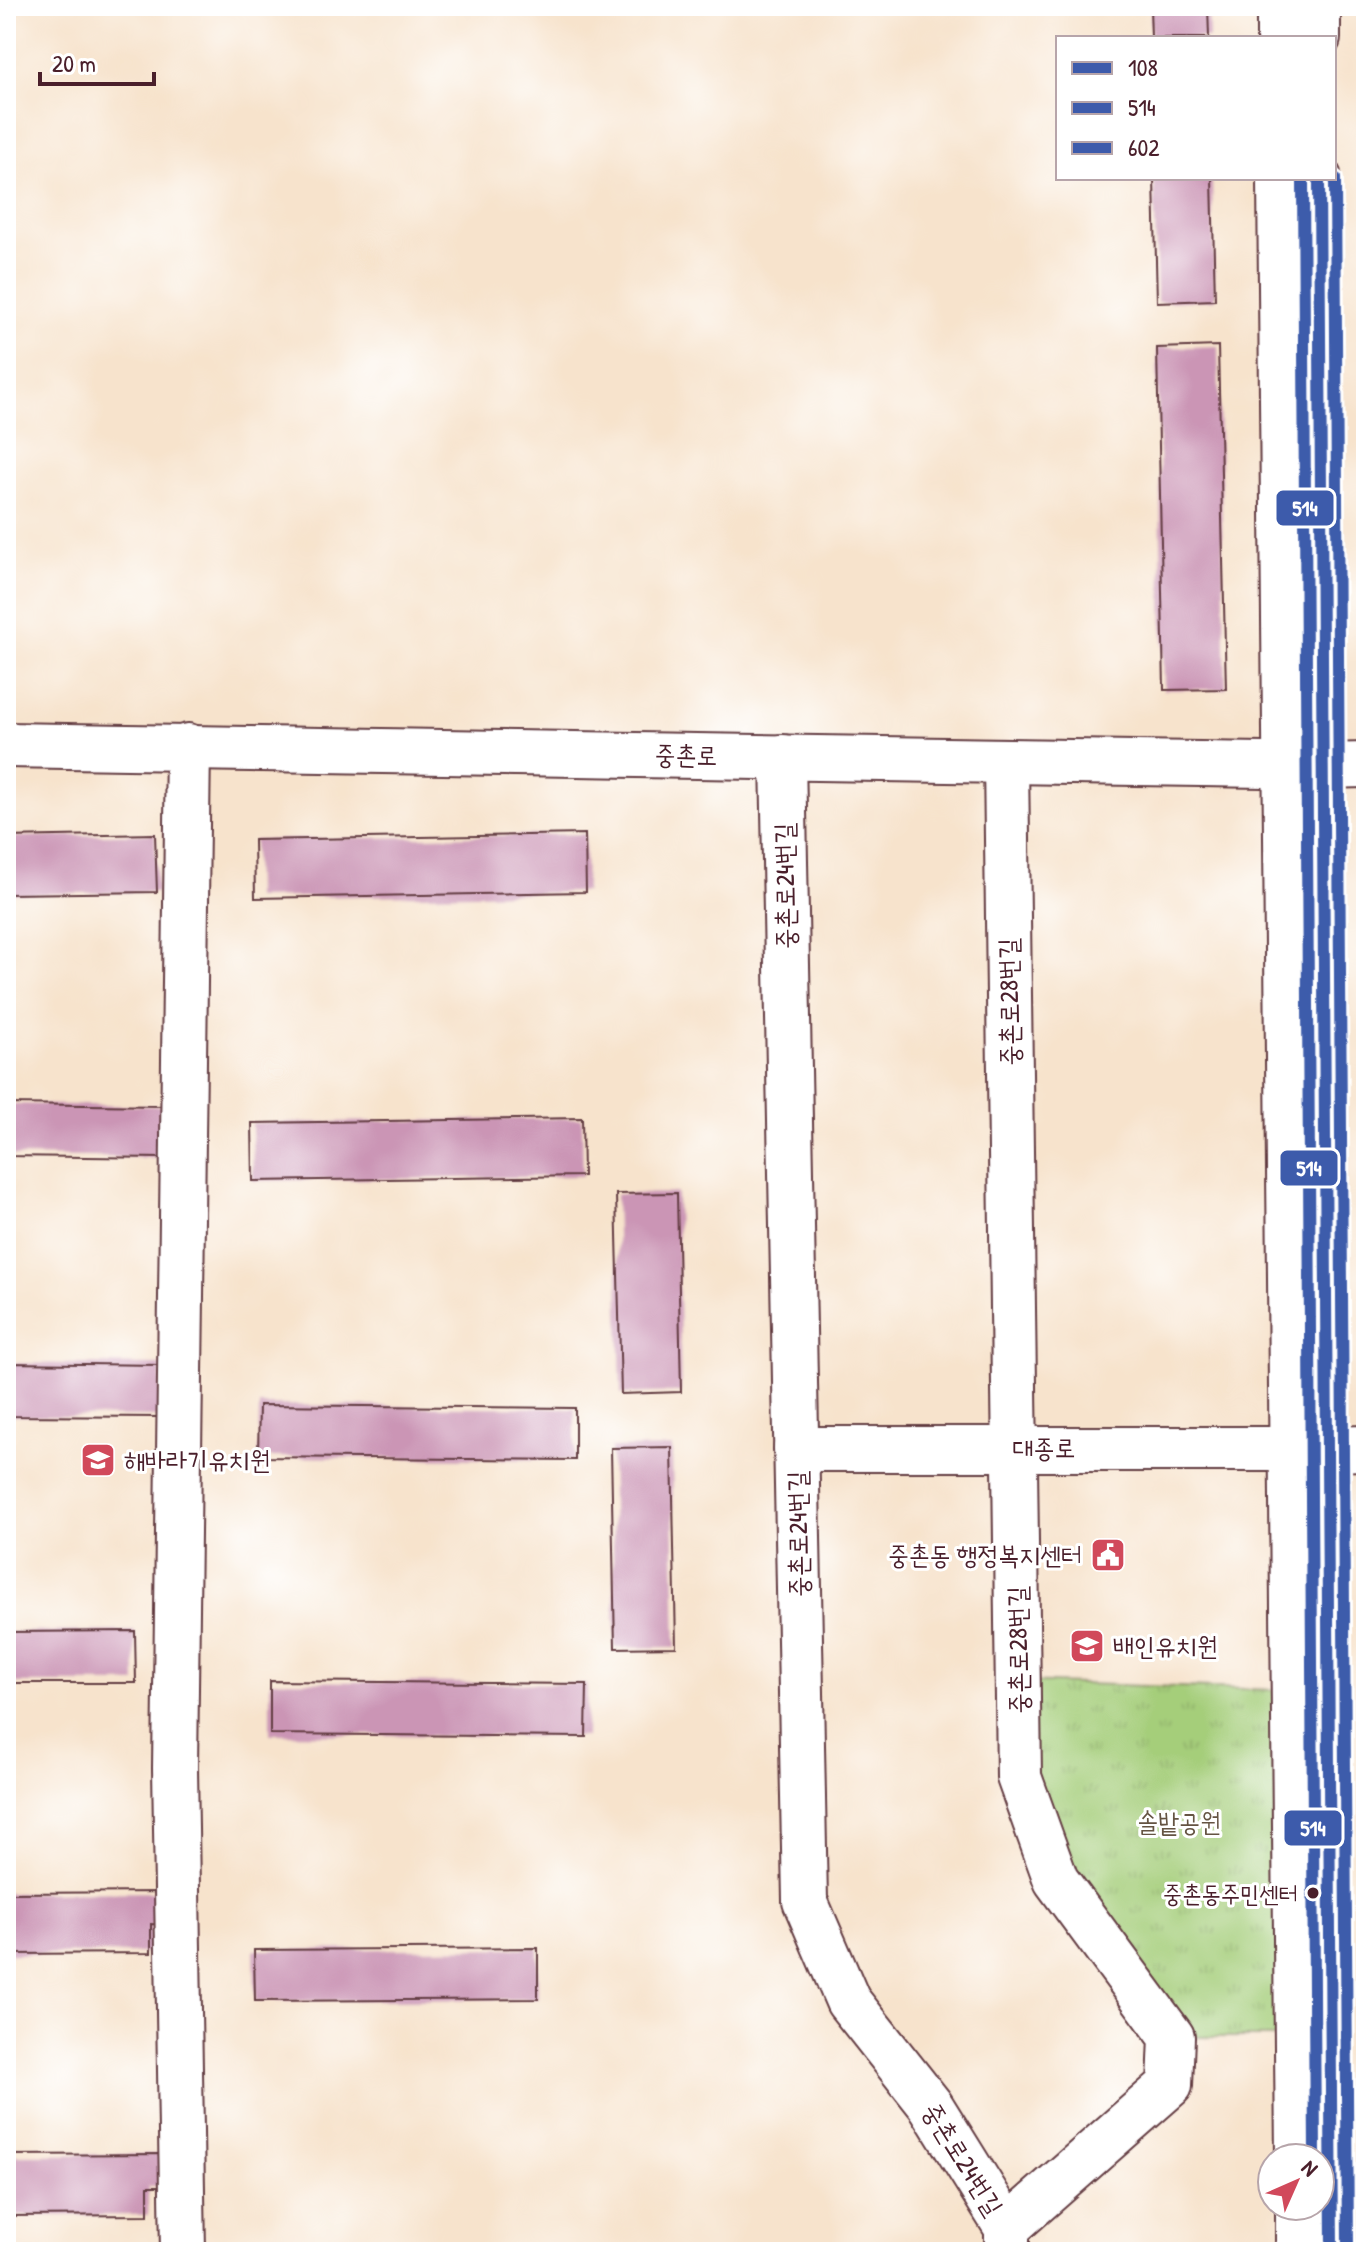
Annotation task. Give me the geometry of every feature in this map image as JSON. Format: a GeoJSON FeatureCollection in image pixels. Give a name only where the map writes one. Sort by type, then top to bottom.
{"type":"FeatureCollection","features":[{"type":"Feature","properties":{"kind":"street"},"geometry":{"type":"LineString","coordinates":[[1279,6],[1279,36]]}},
{"type":"Feature","properties":{"kind":"street"},"geometry":{"type":"LineString","coordinates":[[1318,6],[1318,36]]}},
{"type":"Feature","properties":{"kind":"street"},"geometry":{"type":"LineString","coordinates":[[1280,180],[1328,1448],[1332,2252]]}},
{"type":"Feature","properties":{"kind":"street"},"geometry":{"type":"LineString","coordinates":[[1304,766],[1319,180]]}},
{"type":"Feature","properties":{"kind":"street","name":"중촌로"},"geometry":{"type":"LineString","coordinates":[[6,745],[1366,765]]}},
{"type":"Feature","properties":{"kind":"street"},"geometry":{"type":"LineString","coordinates":[[183,2252],[175,1768],[188,746]]}},
{"type":"Feature","properties":{"kind":"street","name":"중촌로24번길"},"geometry":{"type":"LineString","coordinates":[[783,757],[805,1901],[848,2001],[931,2106],[1007,2240]]}},
{"type":"Feature","properties":{"kind":"street","name":"중촌로28번길"},"geometry":{"type":"LineString","coordinates":[[1006,761],[1019,1777],[1056,1880],[1172,2037],[1170,2085],[1007,2240]]}},
{"type":"Feature","properties":{"kind":"street"},"geometry":{"type":"LineString","coordinates":[[1299,2142],[1328,1448]]}},
{"type":"Feature","properties":{"kind":"street","name":"대종로"},"geometry":{"type":"LineString","coordinates":[[796,1449],[1328,1448]]}},
{"type":"Feature","properties":{"kind":"street"},"geometry":{"type":"LineString","coordinates":[[1298,2222],[1298,2252]]}},
{"type":"Feature","properties":{"kind":"green space","name":"솔밭공원"},"geometry":{"type":"Polygon","coordinates":[[[1018,1682],[1311,1691],[1314,2037],[1172,2037],[1056,1880],[1018,1682]]]}},
{"type":"Feature","properties":{"kind":"building"},"geometry":{"type":"Polygon","coordinates":[[[1150,6],[1208,6],[1209,36],[1151,36],[1150,6]]]}},
{"type":"Feature","properties":{"kind":"building"},"geometry":{"type":"Polygon","coordinates":[[[1154,180],[1212,180],[1215,300],[1157,302],[1154,180]]]}},
{"type":"Feature","properties":{"kind":"building"},"geometry":{"type":"Polygon","coordinates":[[[1218,346],[1226,689],[1164,690],[1157,348],[1218,346]]]}},
{"type":"Feature","properties":{"kind":"building"},"geometry":{"type":"Polygon","coordinates":[[[155,834],[157,892],[6,894],[6,837],[155,834]]]}},
{"type":"Feature","properties":{"kind":"building"},"geometry":{"type":"Polygon","coordinates":[[[585,834],[586,892],[255,898],[254,840],[585,834]]]}},
{"type":"Feature","properties":{"kind":"building"},"geometry":{"type":"Polygon","coordinates":[[[6,1104],[164,1106],[164,1158],[6,1156],[6,1104]]]}},
{"type":"Feature","properties":{"kind":"building"},"geometry":{"type":"Polygon","coordinates":[[[582,1118],[583,1176],[253,1181],[252,1123],[582,1118]]]}},
{"type":"Feature","properties":{"kind":"building"},"geometry":{"type":"Polygon","coordinates":[[[677,1193],[681,1392],[621,1394],[616,1194],[677,1193]]]}},
{"type":"Feature","properties":{"kind":"building"},"geometry":{"type":"Polygon","coordinates":[[[6,1363],[161,1365],[161,1417],[6,1416],[6,1363]]]}},
{"type":"Feature","properties":{"kind":"building"},"geometry":{"type":"Polygon","coordinates":[[[259,1405],[575,1408],[575,1460],[258,1457],[259,1405]]]}},
{"type":"Feature","properties":{"kind":"building"},"geometry":{"type":"Polygon","coordinates":[[[672,1447],[676,1647],[615,1648],[611,1448],[672,1447]]]}},
{"type":"Feature","properties":{"kind":"building"},"geometry":{"type":"Polygon","coordinates":[[[135,1631],[136,1683],[6,1683],[6,1632],[135,1631]]]}},
{"type":"Feature","properties":{"kind":"building"},"geometry":{"type":"Polygon","coordinates":[[[270,1681],[587,1684],[586,1737],[270,1734],[270,1681]]]}},
{"type":"Feature","properties":{"kind":"building"},"geometry":{"type":"Polygon","coordinates":[[[166,1892],[166,1925],[151,1924],[151,1953],[8,1954],[6,1893],[166,1892]]]}},
{"type":"Feature","properties":{"kind":"building"},"geometry":{"type":"Polygon","coordinates":[[[538,1948],[538,1999],[255,2001],[254,1950],[538,1948]]]}},
{"type":"Feature","properties":{"kind":"building"},"geometry":{"type":"Polygon","coordinates":[[[163,2154],[164,2186],[148,2186],[148,2215],[6,2216],[6,2155],[163,2154]]]}},
{"type":"Feature","properties":{"kind":"transit line","name":"514"},"geometry":{"type":"LineString","coordinates":[[1303,180],[1315,2142]]}},
{"type":"Feature","properties":{"kind":"transit line","name":"108"},"geometry":{"type":"LineString","coordinates":[[1319,180],[1332,2252]]}},
{"type":"Feature","properties":{"kind":"transit line","name":"602"},"geometry":{"type":"LineString","coordinates":[[1335,180],[1348,2252]]}},
{"type":"Feature","properties":{"kind":"place","name":"해바라기유치원"},"geometry":{"type":"Point","coordinates":[98,1460]}},
{"type":"Feature","properties":{"kind":"place","name":"중촌동 행정복지센터"},"geometry":{"type":"Point","coordinates":[1108,1555]}},
{"type":"Feature","properties":{"kind":"place","name":"배인유치원"},"geometry":{"type":"Point","coordinates":[1087,1646]}},
{"type":"Feature","properties":{"kind":"place","name":"중촌동주민센터"},"geometry":{"type":"Point","coordinates":[1313,1893]}}]}
